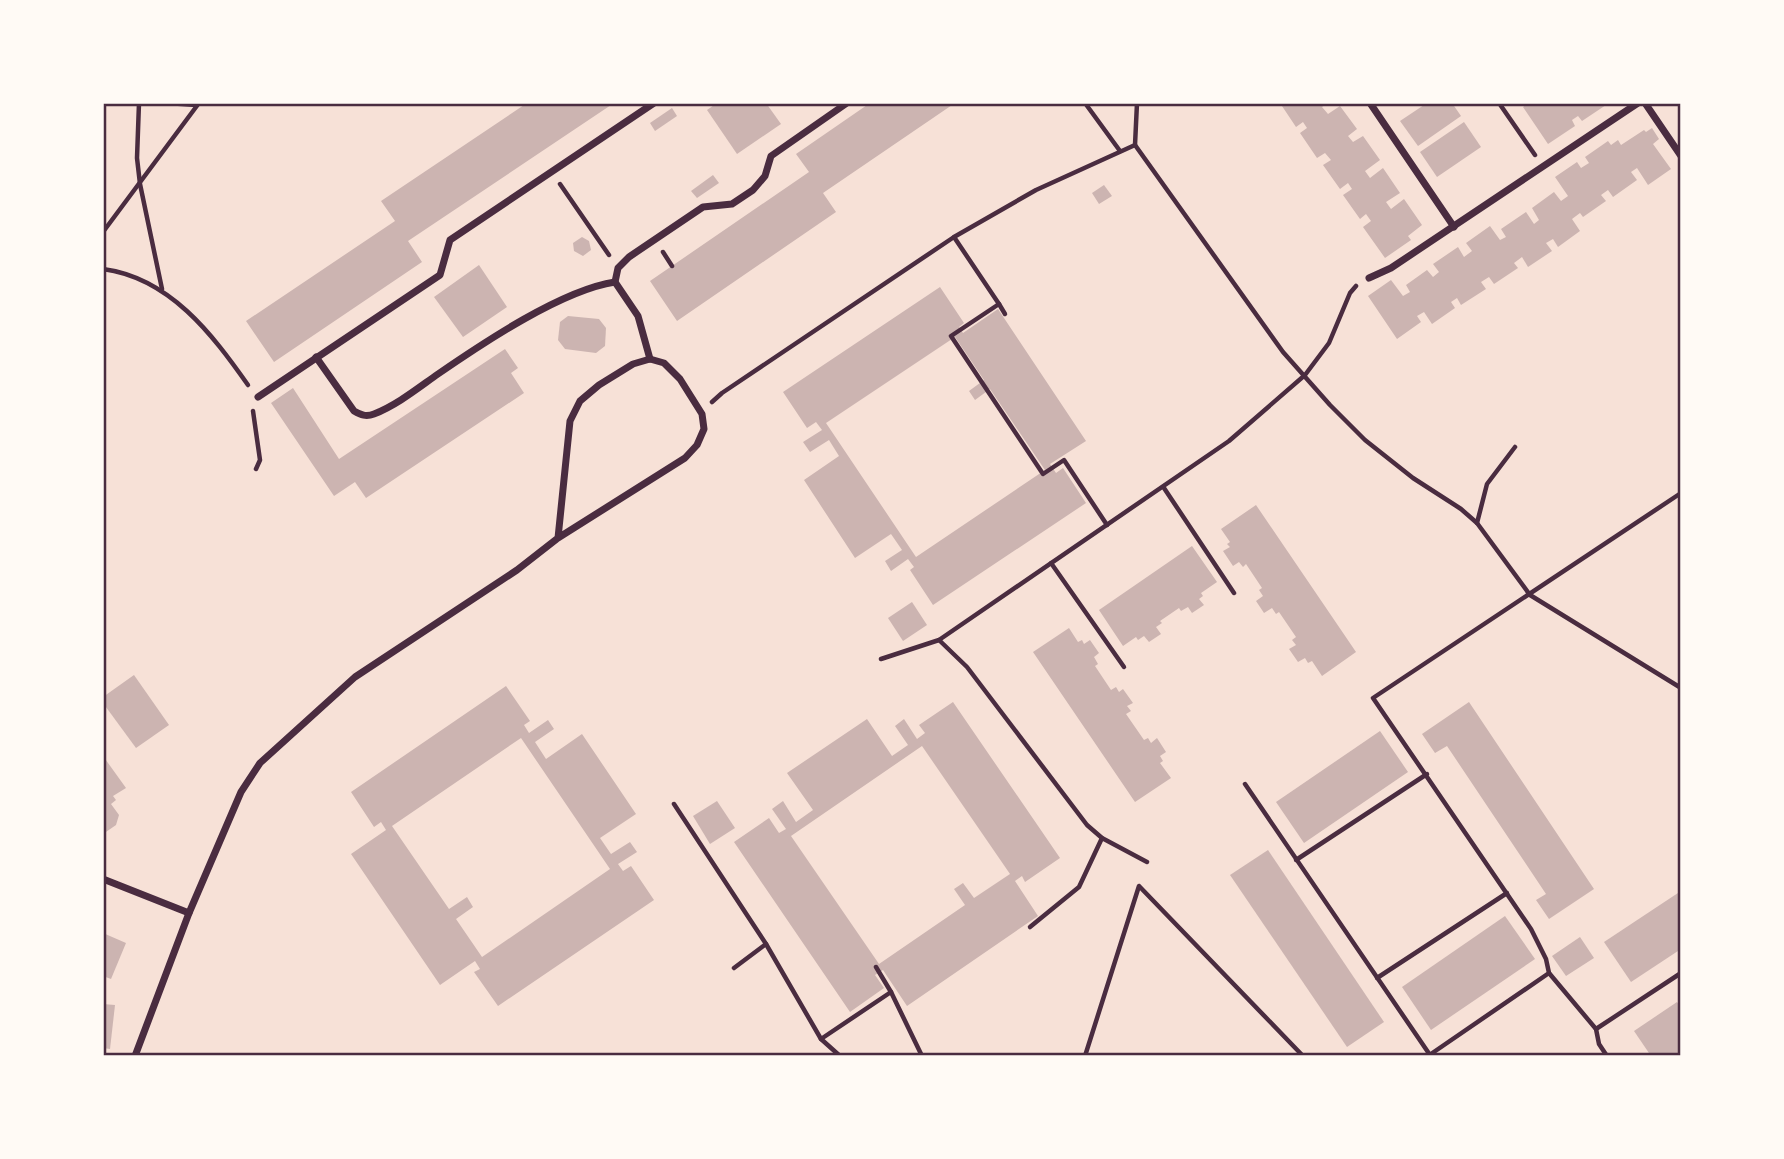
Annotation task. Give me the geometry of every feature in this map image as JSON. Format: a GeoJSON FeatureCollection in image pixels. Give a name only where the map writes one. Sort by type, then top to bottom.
{"type":"FeatureCollection","features":[{"type":"Feature","properties":{"kind":"street"},"geometry":{"type":"LineString","coordinates":[[258,397],[440,275],[450,240],[654,103]]}},
{"type":"Feature","properties":{"kind":"street"},"geometry":{"type":"LineString","coordinates":[[650,359],[638,316],[615,282],[618,268],[629,257],[703,207],[732,204],[753,190],[765,176],[771,156],[848,103]]}},
{"type":"Feature","properties":{"kind":"street"},"geometry":{"type":"LineString","coordinates":[[1370,103],[1454,227]]}},
{"type":"Feature","properties":{"kind":"street"},"geometry":{"type":"LineString","coordinates":[[1369,278],[1391,268],[1638,103]]}},
{"type":"Feature","properties":{"kind":"street"},"geometry":{"type":"LineString","coordinates":[[1645,103],[1681,156]]}},
{"type":"Feature","properties":{"kind":"street"},"geometry":{"type":"LineString","coordinates":[[316,356],[354,411],[362,416],[372,415],[490,340],[541,312],[598,284],[615,282]]}},
{"type":"Feature","properties":{"kind":"street"},"geometry":{"type":"LineString","coordinates":[[135,1056],[189,913],[240,792],[260,763],[355,677],[517,570],[558,538],[685,458],[697,445],[704,429],[702,414],[680,379],[664,363],[650,359],[633,365],[599,385],[580,401],[570,421],[558,538]]}},
{"type":"Feature","properties":{"kind":"street"},"geometry":{"type":"LineString","coordinates":[[103,878],[189,913]]}},
{"type":"Feature","properties":{"kind":"path"},"geometry":{"type":"LineString","coordinates":[[139,103],[137,158],[140,184],[163,290]]}},
{"type":"Feature","properties":{"kind":"path"},"geometry":{"type":"LineString","coordinates":[[167,103],[198,104]]}},
{"type":"Feature","properties":{"kind":"path"},"geometry":{"type":"LineString","coordinates":[[1085,103],[1120,151]]}},
{"type":"Feature","properties":{"kind":"path"},"geometry":{"type":"LineString","coordinates":[[1136,103],[1135,145],[1283,352],[1330,405],[1365,440],[1477,523],[1530,595],[1681,688]]}},
{"type":"Feature","properties":{"kind":"path"},"geometry":{"type":"LineString","coordinates":[[1499,103],[1544,167]]}},
{"type":"Feature","properties":{"kind":"path"},"geometry":{"type":"LineString","coordinates":[[103,232],[198,104]]}},
{"type":"Feature","properties":{"kind":"path"},"geometry":{"type":"LineString","coordinates":[[705,398],[709,405],[722,393],[954,237],[1036,190],[1135,145]]}},
{"type":"Feature","properties":{"kind":"path"},"geometry":{"type":"LineString","coordinates":[[551,172],[618,268]]}},
{"type":"Feature","properties":{"kind":"path"},"geometry":{"type":"LineString","coordinates":[[954,237],[1005,314]]}},
{"type":"Feature","properties":{"kind":"path"},"geometry":{"type":"LineString","coordinates":[[103,269],[121,272],[163,290],[185,308],[231,361],[258,397],[252,413],[260,460],[256,469]]}},
{"type":"Feature","properties":{"kind":"path"},"geometry":{"type":"LineString","coordinates":[[881,659],[939,640],[1229,441],[1305,375],[1329,343],[1350,293],[1369,278]]}},
{"type":"Feature","properties":{"kind":"path"},"geometry":{"type":"LineString","coordinates":[[999,304],[951,336],[1043,474],[1064,460],[1107,526]]}},
{"type":"Feature","properties":{"kind":"path"},"geometry":{"type":"LineString","coordinates":[[1477,523],[1488,484],[1515,447]]}},
{"type":"Feature","properties":{"kind":"path"},"geometry":{"type":"LineString","coordinates":[[1164,488],[1234,593]]}},
{"type":"Feature","properties":{"kind":"path"},"geometry":{"type":"LineString","coordinates":[[1608,1056],[1599,1044],[1596,1029],[1549,973],[1546,959],[1531,929],[1373,698],[1681,493]]}},
{"type":"Feature","properties":{"kind":"path"},"geometry":{"type":"LineString","coordinates":[[1051,563],[1124,667]]}},
{"type":"Feature","properties":{"kind":"path"},"geometry":{"type":"LineString","coordinates":[[939,640],[967,667],[1087,825],[1102,838],[1147,862]]}},
{"type":"Feature","properties":{"kind":"path"},"geometry":{"type":"LineString","coordinates":[[1296,860],[1427,774]]}},
{"type":"Feature","properties":{"kind":"path"},"geometry":{"type":"LineString","coordinates":[[1245,784],[1429,1055],[1549,973]]}},
{"type":"Feature","properties":{"kind":"path"},"geometry":{"type":"LineString","coordinates":[[674,804],[766,944],[821,1039],[840,1056]]}},
{"type":"Feature","properties":{"kind":"path"},"geometry":{"type":"LineString","coordinates":[[1030,927],[1079,887],[1102,838]]}},
{"type":"Feature","properties":{"kind":"path"},"geometry":{"type":"LineString","coordinates":[[1085,1056],[1139,886],[1303,1056]]}},
{"type":"Feature","properties":{"kind":"path"},"geometry":{"type":"LineString","coordinates":[[1377,978],[1507,893]]}},
{"type":"Feature","properties":{"kind":"path"},"geometry":{"type":"LineString","coordinates":[[734,968],[766,944]]}},
{"type":"Feature","properties":{"kind":"path"},"geometry":{"type":"LineString","coordinates":[[876,967],[922,1056]]}},
{"type":"Feature","properties":{"kind":"path"},"geometry":{"type":"LineString","coordinates":[[1596,1029],[1679,974],[1681,981]]}},
{"type":"Feature","properties":{"kind":"path"},"geometry":{"type":"LineString","coordinates":[[821,1039],[891,992]]}},
{"type":"Feature","properties":{"kind":"building"},"geometry":{"type":"Polygon","coordinates":[[[527,103],[614,103],[408,241],[422,262],[274,362],[246,321],[395,221],[381,201],[527,103]]]}},
{"type":"Feature","properties":{"kind":"building"},"geometry":{"type":"Polygon","coordinates":[[[717,103],[766,103],[781,124],[737,154],[707,110],[717,103]]]}},
{"type":"Feature","properties":{"kind":"building"},"geometry":{"type":"Polygon","coordinates":[[[870,103],[955,103],[823,193],[836,212],[677,321],[650,281],[809,172],[796,154],[870,103]]]}},
{"type":"Feature","properties":{"kind":"building"},"geometry":{"type":"Polygon","coordinates":[[[1280,103],[1327,103],[1322,107],[1328,114],[1340,106],[1357,129],[1348,136],[1353,142],[1363,136],[1380,160],[1365,171],[1370,178],[1383,168],[1400,193],[1386,202],[1391,209],[1404,199],[1422,225],[1408,236],[1411,240],[1385,258],[1363,227],[1371,221],[1366,214],[1360,219],[1343,195],[1352,189],[1348,183],[1340,189],[1323,165],[1331,160],[1325,153],[1317,158],[1300,133],[1307,128],[1303,122],[1296,127],[1280,103]]]}},
{"type":"Feature","properties":{"kind":"building"},"geometry":{"type":"Polygon","coordinates":[[[1427,103],[1452,103],[1461,116],[1418,146],[1400,121],[1427,103]]]}},
{"type":"Feature","properties":{"kind":"building"},"geometry":{"type":"Polygon","coordinates":[[[1528,103],[1606,105],[1582,121],[1578,116],[1572,120],[1575,126],[1548,144],[1523,107],[1528,103]]]}},
{"type":"Feature","properties":{"kind":"building"},"geometry":{"type":"Polygon","coordinates":[[[672,108],[677,116],[655,131],[650,123],[672,108]]]}},
{"type":"Feature","properties":{"kind":"building"},"geometry":{"type":"Polygon","coordinates":[[[1464,122],[1481,147],[1437,177],[1420,152],[1464,122]]]}},
{"type":"Feature","properties":{"kind":"building"},"geometry":{"type":"Polygon","coordinates":[[[1652,128],[1659,139],[1653,144],[1671,169],[1648,185],[1637,168],[1631,172],[1637,180],[1613,197],[1608,190],[1601,195],[1606,201],[1583,217],[1580,213],[1572,219],[1580,231],[1558,247],[1553,239],[1546,243],[1552,251],[1528,267],[1522,257],[1514,263],[1518,268],[1494,284],[1489,277],[1481,282],[1486,289],[1461,305],[1457,298],[1451,302],[1455,308],[1432,324],[1424,312],[1417,316],[1421,322],[1397,339],[1368,296],[1391,280],[1403,296],[1410,292],[1406,285],[1427,270],[1433,277],[1439,272],[1433,264],[1458,247],[1464,257],[1472,251],[1466,243],[1490,226],[1500,240],[1506,237],[1501,229],[1526,212],[1534,224],[1539,220],[1532,208],[1554,192],[1561,201],[1568,196],[1555,177],[1577,162],[1581,168],[1589,163],[1585,157],[1608,141],[1611,145],[1618,140],[1621,145],[1652,128]]]}},
{"type":"Feature","properties":{"kind":"building"},"geometry":{"type":"Polygon","coordinates":[[[713,175],[719,183],[697,198],[691,191],[713,175]]]}},
{"type":"Feature","properties":{"kind":"building"},"geometry":{"type":"Polygon","coordinates":[[[1104,185],[1112,196],[1099,204],[1092,193],[1104,185]]]}},
{"type":"Feature","properties":{"kind":"building"},"geometry":{"type":"Polygon","coordinates":[[[582,237],[589,241],[591,250],[583,256],[574,251],[573,243],[582,237]]]}},
{"type":"Feature","properties":{"kind":"building"},"geometry":{"type":"Polygon","coordinates":[[[479,265],[507,307],[463,337],[434,297],[479,265]]]}},
{"type":"Feature","properties":{"kind":"building"},"geometry":{"type":"Polygon","coordinates":[[[940,287],[964,323],[959,327],[963,333],[998,309],[1086,441],[1050,464],[1056,473],[1063,468],[1086,503],[933,605],[910,570],[914,567],[908,559],[891,571],[885,561],[902,550],[891,534],[855,558],[804,480],[839,456],[829,440],[810,452],[803,442],[822,430],[816,422],[807,428],[783,392],[940,287]],[[955,337],[826,423],[916,557],[1045,470],[990,389],[975,400],[969,391],[984,380],[955,337]]]}},
{"type":"Feature","properties":{"kind":"building"},"geometry":{"type":"Polygon","coordinates":[[[568,316],[599,319],[606,328],[605,346],[596,353],[565,349],[558,340],[560,322],[568,316]]]}},
{"type":"Feature","properties":{"kind":"building"},"geometry":{"type":"Polygon","coordinates":[[[505,349],[518,368],[511,373],[524,393],[366,498],[355,482],[334,496],[271,403],[293,388],[339,459],[505,349]]]}},
{"type":"Feature","properties":{"kind":"building"},"geometry":{"type":"Polygon","coordinates":[[[1256,505],[1356,652],[1322,676],[1312,661],[1308,663],[1305,658],[1298,662],[1289,649],[1296,645],[1292,640],[1296,637],[1279,612],[1276,614],[1272,608],[1264,613],[1256,601],[1263,596],[1259,590],[1262,588],[1246,564],[1243,567],[1239,562],[1233,566],[1223,551],[1230,547],[1227,544],[1230,542],[1221,529],[1256,505]]]}},
{"type":"Feature","properties":{"kind":"building"},"geometry":{"type":"Polygon","coordinates":[[[1192,546],[1217,582],[1201,593],[1203,596],[1199,599],[1204,605],[1192,613],[1188,607],[1181,611],[1179,608],[1160,621],[1162,623],[1156,627],[1161,634],[1149,642],[1144,636],[1138,640],[1136,637],[1123,646],[1099,610],[1192,546]]]}},
{"type":"Feature","properties":{"kind":"building"},"geometry":{"type":"Polygon","coordinates":[[[912,602],[927,625],[903,641],[888,618],[912,602]]]}},
{"type":"Feature","properties":{"kind":"building"},"geometry":{"type":"Polygon","coordinates":[[[1069,628],[1078,642],[1082,640],[1084,644],[1090,640],[1099,653],[1094,657],[1098,664],[1095,666],[1111,690],[1116,687],[1119,692],[1123,689],[1133,703],[1127,706],[1131,711],[1126,714],[1144,740],[1148,738],[1151,743],[1157,738],[1166,752],[1160,756],[1163,761],[1160,763],[1171,778],[1135,802],[1033,652],[1069,628]]]}},
{"type":"Feature","properties":{"kind":"building"},"geometry":{"type":"Polygon","coordinates":[[[134,675],[169,725],[136,748],[103,703],[103,697],[134,675]]]}},
{"type":"Feature","properties":{"kind":"building"},"geometry":{"type":"Polygon","coordinates":[[[506,686],[530,721],[524,725],[529,733],[548,720],[554,729],[535,742],[546,759],[582,734],[636,814],[600,838],[611,854],[630,842],[637,852],[618,864],[623,871],[631,866],[654,900],[498,1006],[474,972],[480,969],[475,961],[440,985],[351,854],[386,830],[381,822],[374,827],[351,792],[506,686]],[[521,738],[392,826],[449,909],[467,897],[473,907],[456,919],[482,957],[610,869],[521,738]]]}},
{"type":"Feature","properties":{"kind":"building"},"geometry":{"type":"Polygon","coordinates":[[[953,702],[1060,858],[1025,882],[1022,876],[1015,881],[1038,916],[907,1006],[883,970],[875,975],[884,988],[850,1012],[734,842],[769,818],[779,833],[786,829],[772,809],[783,801],[796,822],[813,810],[787,773],[867,719],[892,756],[908,745],[895,726],[904,719],[917,739],[925,733],[919,725],[953,702]],[[922,746],[791,836],[879,964],[965,905],[954,889],[963,883],[974,898],[1010,874],[922,746]]]}},
{"type":"Feature","properties":{"kind":"building"},"geometry":{"type":"Polygon","coordinates":[[[1469,702],[1594,889],[1549,919],[1536,900],[1546,894],[1447,746],[1435,753],[1422,734],[1469,702]]]}},
{"type":"Feature","properties":{"kind":"building"},"geometry":{"type":"Polygon","coordinates":[[[1380,731],[1408,772],[1304,843],[1276,802],[1380,731]]]}},
{"type":"Feature","properties":{"kind":"building"},"geometry":{"type":"Polygon","coordinates":[[[103,756],[126,788],[113,796],[116,800],[111,804],[119,815],[116,825],[103,834],[103,756]]]}},
{"type":"Feature","properties":{"kind":"building"},"geometry":{"type":"Polygon","coordinates":[[[717,801],[735,828],[710,844],[693,816],[717,801]]]}},
{"type":"Feature","properties":{"kind":"building"},"geometry":{"type":"Polygon","coordinates":[[[1268,850],[1384,1022],[1347,1047],[1230,875],[1268,850]]]}},
{"type":"Feature","properties":{"kind":"building"},"geometry":{"type":"Polygon","coordinates":[[[1681,891],[1681,949],[1631,982],[1604,942],[1681,891]]]}},
{"type":"Feature","properties":{"kind":"building"},"geometry":{"type":"Polygon","coordinates":[[[1505,916],[1535,959],[1431,1030],[1402,987],[1505,916]]]}},
{"type":"Feature","properties":{"kind":"building"},"geometry":{"type":"Polygon","coordinates":[[[103,933],[126,943],[111,979],[103,976],[103,933]]]}},
{"type":"Feature","properties":{"kind":"building"},"geometry":{"type":"Polygon","coordinates":[[[1580,937],[1594,958],[1566,976],[1552,956],[1580,937]]]}},
{"type":"Feature","properties":{"kind":"building"},"geometry":{"type":"Polygon","coordinates":[[[1677,1002],[1681,1008],[1681,1056],[1651,1056],[1634,1031],[1677,1002]]]}},
{"type":"Feature","properties":{"kind":"building"},"geometry":{"type":"Polygon","coordinates":[[[103,1004],[115,1005],[110,1049],[103,1048],[103,1004]]]}}]}
